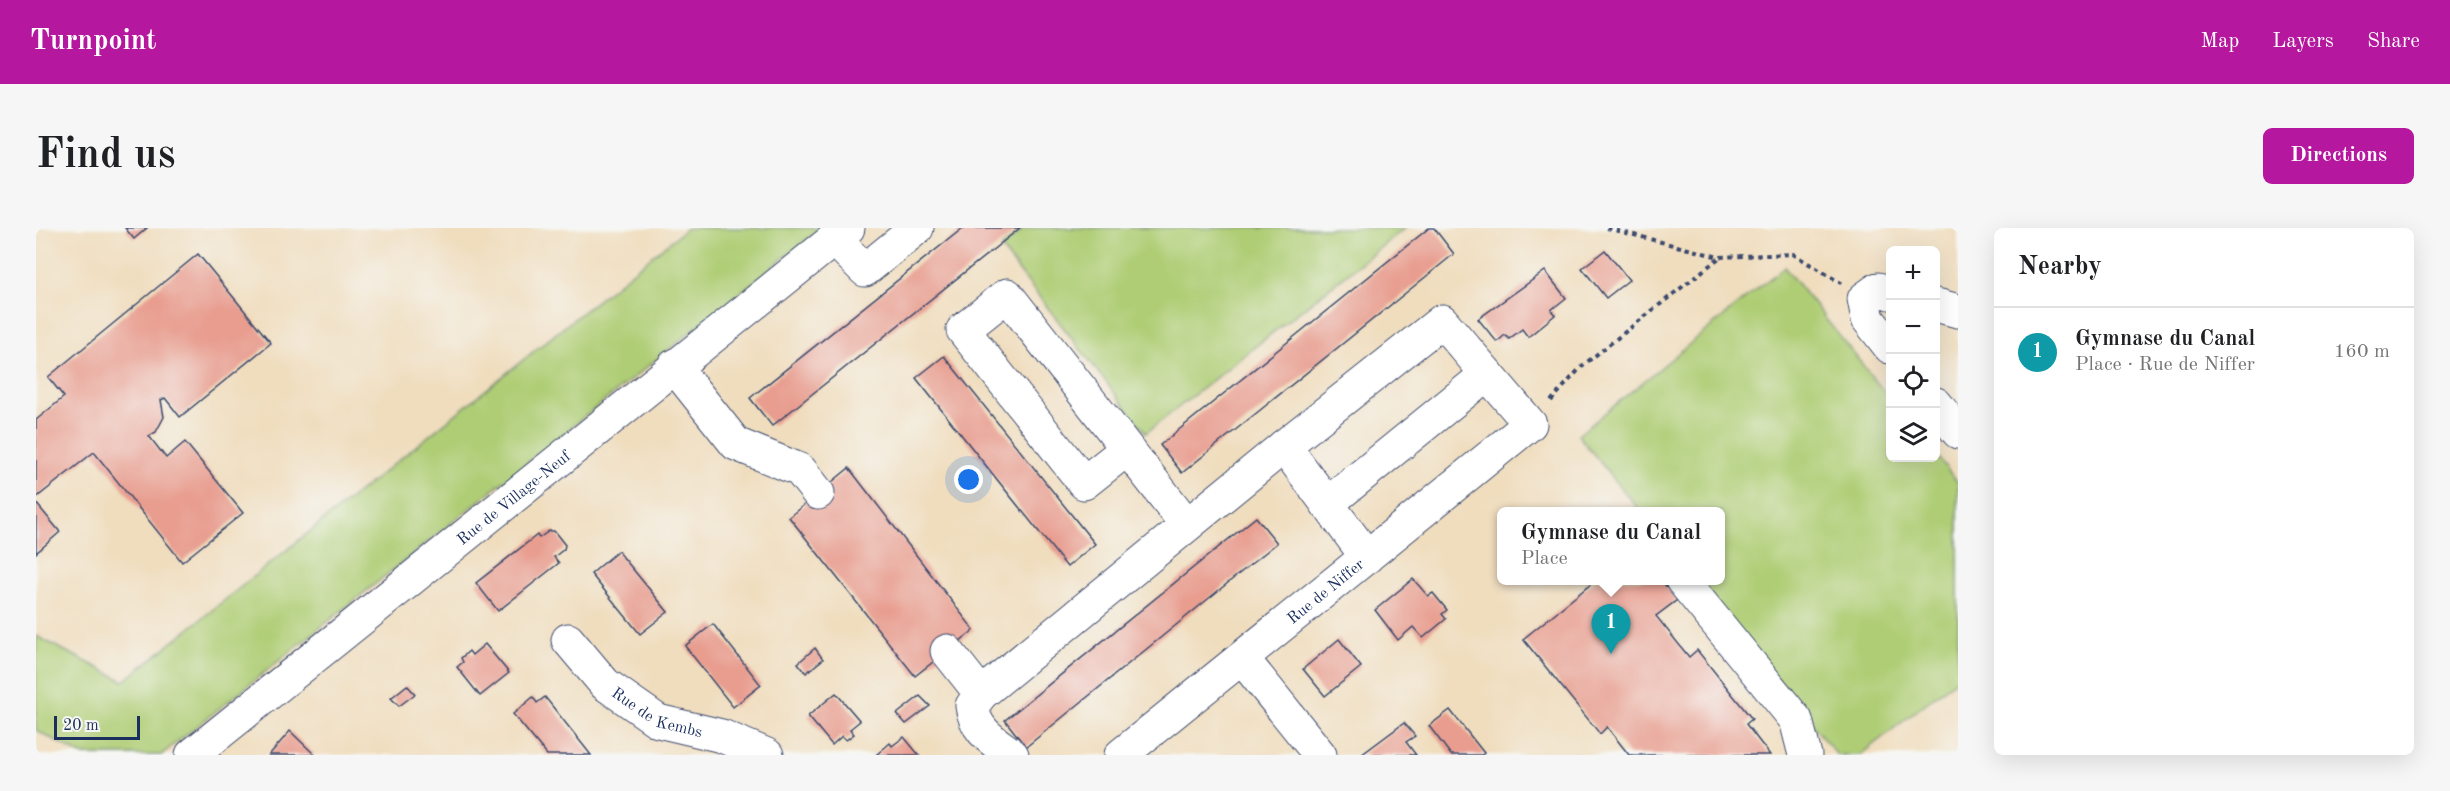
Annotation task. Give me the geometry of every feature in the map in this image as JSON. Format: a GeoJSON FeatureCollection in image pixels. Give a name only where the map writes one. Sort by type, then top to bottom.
{"type":"FeatureCollection","features":[{"type":"Feature","properties":{"kind":"street","name":"Rue de Village-Neuf"},"geometry":{"type":"LineString","coordinates":[[192,755],[841,233],[865,270],[917,228]]}},
{"type":"Feature","properties":{"kind":"street"},"geometry":{"type":"LineString","coordinates":[[1127,449],[1084,483],[963,330],[1007,295],[1127,449],[1186,525]]}},
{"type":"Feature","properties":{"kind":"street"},"geometry":{"type":"LineString","coordinates":[[1877,296],[1868,319],[1886,342]]}},
{"type":"Feature","properties":{"kind":"street"},"geometry":{"type":"LineString","coordinates":[[1940,306],[1958,311]]}},
{"type":"Feature","properties":{"kind":"street"},"geometry":{"type":"LineString","coordinates":[[1012,755],[983,733],[973,719],[972,706],[981,694],[1186,525],[1442,321],[1530,424]]}},
{"type":"Feature","properties":{"kind":"street"},"geometry":{"type":"LineString","coordinates":[[674,366],[736,444],[800,470],[818,493]]}},
{"type":"Feature","properties":{"kind":"street"},"geometry":{"type":"LineString","coordinates":[[1327,504],[1487,374]]}},
{"type":"Feature","properties":{"kind":"street"},"geometry":{"type":"LineString","coordinates":[[1938,408],[1958,432]]}},
{"type":"Feature","properties":{"kind":"street","name":"Rue de Niffer"},"geometry":{"type":"LineString","coordinates":[[1121,755],[1530,424]]}},
{"type":"Feature","properties":{"kind":"street"},"geometry":{"type":"LineString","coordinates":[[1284,446],[1367,556]]}},
{"type":"Feature","properties":{"kind":"street"},"geometry":{"type":"LineString","coordinates":[[1686,585],[1796,720],[1805,755]]}},
{"type":"Feature","properties":{"kind":"street","name":"Rue de Kembs"},"geometry":{"type":"LineString","coordinates":[[568,640],[605,684],[658,721],[722,736],[767,755]]}},
{"type":"Feature","properties":{"kind":"street"},"geometry":{"type":"LineString","coordinates":[[947,651],[981,694]]}},
{"type":"Feature","properties":{"kind":"street"},"geometry":{"type":"LineString","coordinates":[[1242,658],[1320,755]]}},
{"type":"Feature","properties":{"kind":"path"},"geometry":{"type":"LineString","coordinates":[[1607,228],[1719,257],[1793,254],[1877,296]]}},
{"type":"Feature","properties":{"kind":"path"},"geometry":{"type":"LineString","coordinates":[[1530,424],[1582,366],[1719,257]]}},
{"type":"Feature","properties":{"kind":"green space"},"geometry":{"type":"Polygon","coordinates":[[[687,228],[821,228],[161,755],[81,755],[36,730],[36,636],[124,681],[687,228]]]}},
{"type":"Feature","properties":{"kind":"green space"},"geometry":{"type":"Polygon","coordinates":[[[1025,228],[1405,228],[1146,433],[1001,248],[1025,228]]]}},
{"type":"Feature","properties":{"kind":"green space"},"geometry":{"type":"Polygon","coordinates":[[[1784,267],[1886,394],[1886,462],[1940,462],[1940,460],[1958,483],[1958,678],[1860,755],[1837,755],[1698,585],[1725,585],[1725,507],[1637,507],[1578,435],[1784,267]]]}},
{"type":"Feature","properties":{"kind":"building"},"geometry":{"type":"Polygon","coordinates":[[[125,228],[147,228],[134,239],[125,228]]]}},
{"type":"Feature","properties":{"kind":"building"},"geometry":{"type":"Polygon","coordinates":[[[963,228],[1020,228],[772,426],[750,398],[963,228]]]}},
{"type":"Feature","properties":{"kind":"building"},"geometry":{"type":"Polygon","coordinates":[[[1429,228],[1434,228],[1454,254],[1182,473],[1160,445],[1429,228]]]}},
{"type":"Feature","properties":{"kind":"building"},"geometry":{"type":"Polygon","coordinates":[[[1605,250],[1629,280],[1606,298],[1582,268],[1605,250]]]}},
{"type":"Feature","properties":{"kind":"building"},"geometry":{"type":"Polygon","coordinates":[[[198,254],[271,343],[180,417],[165,398],[161,400],[164,417],[156,432],[149,436],[166,458],[185,442],[243,513],[182,562],[94,452],[36,498],[36,420],[64,397],[48,377],[198,254]]]}},
{"type":"Feature","properties":{"kind":"building"},"geometry":{"type":"Polygon","coordinates":[[[1545,271],[1566,298],[1551,310],[1555,315],[1528,337],[1522,329],[1509,339],[1505,335],[1497,342],[1478,319],[1545,271]]]}},
{"type":"Feature","properties":{"kind":"building"},"geometry":{"type":"Polygon","coordinates":[[[944,356],[1095,544],[1067,567],[916,378],[944,356]]]}},
{"type":"Feature","properties":{"kind":"building"},"geometry":{"type":"Polygon","coordinates":[[[849,468],[974,630],[915,676],[789,517],[849,468]]]}},
{"type":"Feature","properties":{"kind":"building"},"geometry":{"type":"Polygon","coordinates":[[[36,503],[60,532],[36,553],[36,503]]]}},
{"type":"Feature","properties":{"kind":"building"},"geometry":{"type":"Polygon","coordinates":[[[1256,517],[1277,543],[1026,747],[1005,720],[1256,517]]]}},
{"type":"Feature","properties":{"kind":"building"},"geometry":{"type":"Polygon","coordinates":[[[549,531],[554,531],[565,545],[564,549],[554,557],[559,563],[498,611],[476,583],[537,535],[539,538],[549,531]]]}},
{"type":"Feature","properties":{"kind":"building"},"geometry":{"type":"Polygon","coordinates":[[[618,551],[668,612],[640,634],[591,574],[618,551]]]}},
{"type":"Feature","properties":{"kind":"building"},"geometry":{"type":"Polygon","coordinates":[[[1413,579],[1428,596],[1433,593],[1447,610],[1442,614],[1446,619],[1423,638],[1413,627],[1398,640],[1375,610],[1413,579]]]}},
{"type":"Feature","properties":{"kind":"building"},"geometry":{"type":"Polygon","coordinates":[[[1590,585],[1665,585],[1677,600],[1656,616],[1689,657],[1697,650],[1752,719],[1746,724],[1770,755],[1629,755],[1607,727],[1600,734],[1523,639],[1590,585]]]}},
{"type":"Feature","properties":{"kind":"building"},"geometry":{"type":"Polygon","coordinates":[[[713,624],[761,685],[733,707],[685,646],[713,624]]]}},
{"type":"Feature","properties":{"kind":"building"},"geometry":{"type":"Polygon","coordinates":[[[1339,639],[1361,667],[1325,696],[1303,669],[1339,639]]]}},
{"type":"Feature","properties":{"kind":"building"},"geometry":{"type":"Polygon","coordinates":[[[485,644],[509,673],[480,696],[457,667],[463,662],[461,658],[469,651],[472,655],[485,644]]]}},
{"type":"Feature","properties":{"kind":"building"},"geometry":{"type":"Polygon","coordinates":[[[815,648],[823,659],[806,673],[798,663],[815,648]]]}},
{"type":"Feature","properties":{"kind":"building"},"geometry":{"type":"Polygon","coordinates":[[[407,685],[415,694],[399,706],[391,698],[407,685]]]}},
{"type":"Feature","properties":{"kind":"building"},"geometry":{"type":"Polygon","coordinates":[[[836,693],[860,721],[850,729],[854,734],[846,740],[842,736],[832,745],[808,716],[836,693]]]}},
{"type":"Feature","properties":{"kind":"building"},"geometry":{"type":"Polygon","coordinates":[[[920,696],[930,706],[906,724],[897,714],[920,696]]]}},
{"type":"Feature","properties":{"kind":"building"},"geometry":{"type":"Polygon","coordinates":[[[533,697],[537,703],[545,697],[591,755],[547,755],[513,714],[533,697]]]}},
{"type":"Feature","properties":{"kind":"building"},"geometry":{"type":"Polygon","coordinates":[[[1450,710],[1484,753],[1482,755],[1451,755],[1429,726],[1450,710]]]}},
{"type":"Feature","properties":{"kind":"building"},"geometry":{"type":"Polygon","coordinates":[[[1404,723],[1415,736],[1406,742],[1416,755],[1361,755],[1404,723]]]}},
{"type":"Feature","properties":{"kind":"building"},"geometry":{"type":"Polygon","coordinates":[[[290,731],[315,755],[269,755],[290,731]]]}},
{"type":"Feature","properties":{"kind":"building"},"geometry":{"type":"Polygon","coordinates":[[[904,737],[919,755],[876,755],[890,743],[892,746],[904,737]]]}},
{"type":"Feature","properties":{"kind":"place","name":"Gymnase du Canal"},"geometry":{"type":"Point","coordinates":[1611,654]}}]}
